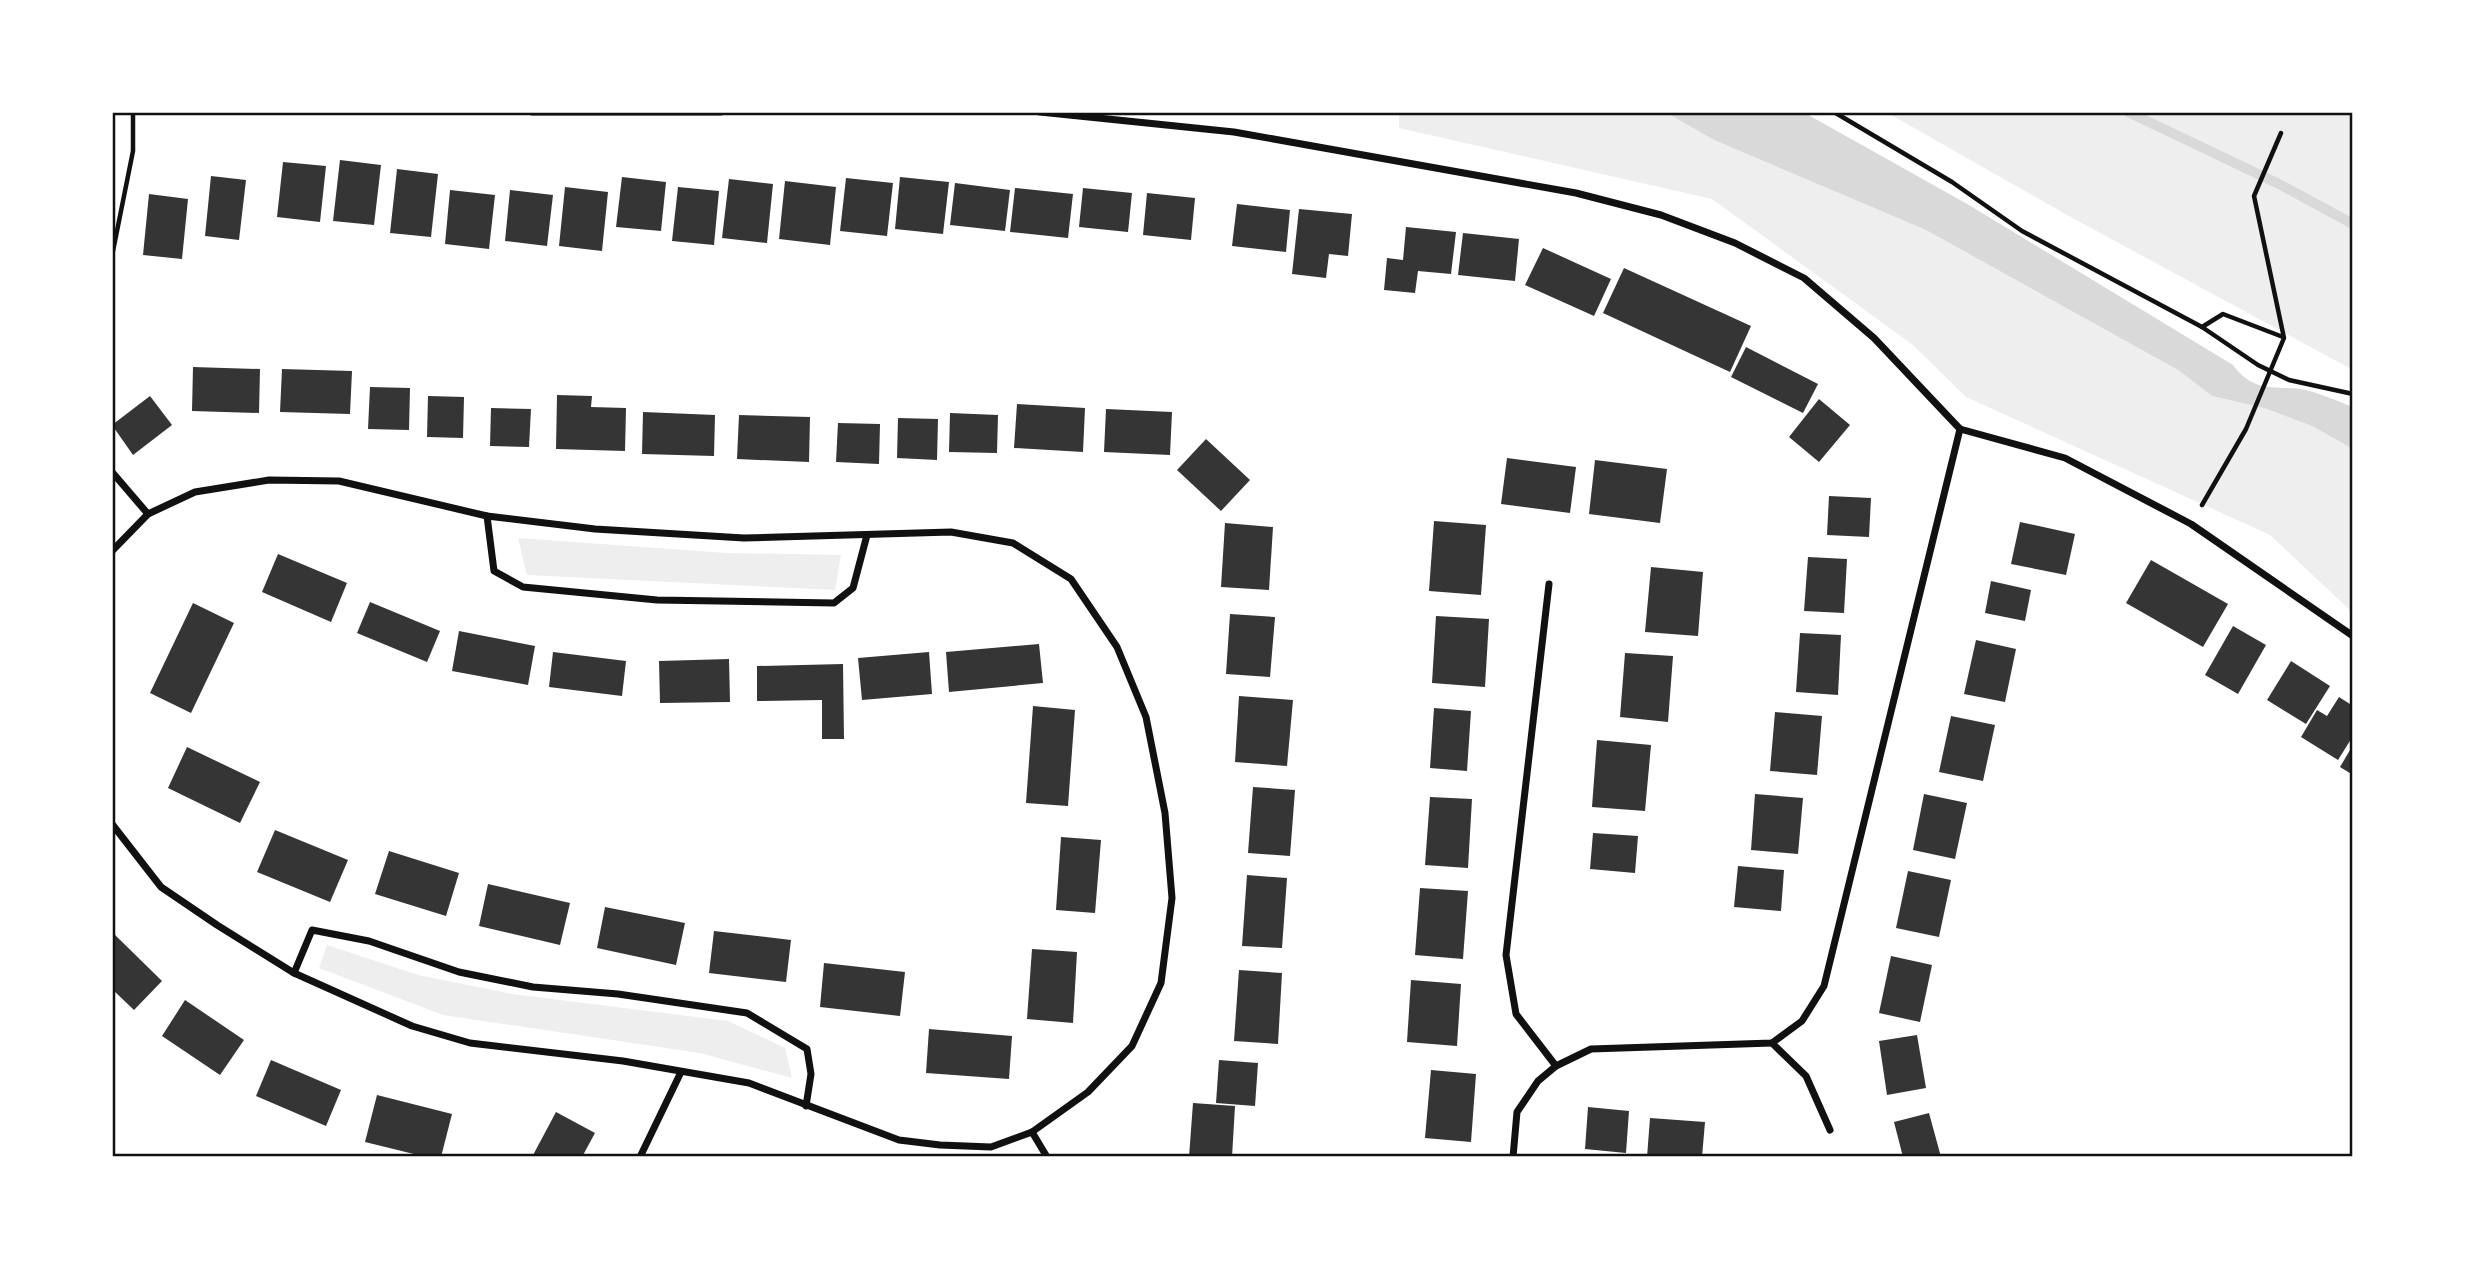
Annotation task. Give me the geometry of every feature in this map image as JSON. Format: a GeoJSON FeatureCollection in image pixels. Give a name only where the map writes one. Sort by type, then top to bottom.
{"type":"FeatureCollection","features":[{"type":"Feature","properties":{"kind":"street"},"geometry":{"type":"LineString","coordinates":[[532,112],[721,112]]}},
{"type":"Feature","properties":{"kind":"street"},"geometry":{"type":"LineString","coordinates":[[1040,112],[1234,132],[1576,194],[1661,215],[1735,243],[1804,278],[1874,338],[1960,429],[2065,458],[2190,524],[2353,636]]}},
{"type":"Feature","properties":{"kind":"street"},"geometry":{"type":"LineString","coordinates":[[1513,1157],[1517,1112],[1538,1081],[1556,1066],[1591,1049],[1772,1043],[1802,1021],[1824,986],[1960,429]]}},
{"type":"Feature","properties":{"kind":"street"},"geometry":{"type":"LineString","coordinates":[[112,472],[148,514]]}},
{"type":"Feature","properties":{"kind":"street"},"geometry":{"type":"LineString","coordinates":[[112,551],[148,514],[195,492],[269,480],[340,481],[487,516],[595,529],[744,538],[951,532],[1013,543],[1071,579],[1117,647],[1146,717],[1166,813],[1172,898],[1161,983],[1132,1046],[1088,1092],[1032,1132],[991,1147],[899,1140],[749,1083],[623,1061],[470,1043],[412,1026],[294,973],[161,887],[112,824]]}},
{"type":"Feature","properties":{"kind":"street"},"geometry":{"type":"LineString","coordinates":[[487,516],[494,571],[523,587],[657,600],[834,603],[853,588],[867,535]]}},
{"type":"Feature","properties":{"kind":"street"},"geometry":{"type":"LineString","coordinates":[[1549,584],[1506,955],[1516,1014],[1556,1066]]}},
{"type":"Feature","properties":{"kind":"street"},"geometry":{"type":"LineString","coordinates":[[294,973],[312,930],[369,941],[458,972],[508,982],[747,1013],[807,1049],[810,1074],[806,1106]]}},
{"type":"Feature","properties":{"kind":"street"},"geometry":{"type":"LineString","coordinates":[[1772,1043],[1805,1076],[1830,1130]]}},
{"type":"Feature","properties":{"kind":"street"},"geometry":{"type":"LineString","coordinates":[[640,1157],[681,1072]]}},
{"type":"Feature","properties":{"kind":"street"},"geometry":{"type":"LineString","coordinates":[[1032,1132],[1047,1157]]}},
{"type":"Feature","properties":{"kind":"path"},"geometry":{"type":"LineString","coordinates":[[112,256],[133,151],[133,112]]}},
{"type":"Feature","properties":{"kind":"path"},"geometry":{"type":"LineString","coordinates":[[1834,112],[1952,182],[2022,231],[2202,327],[2258,365],[2288,380],[2353,394]]}},
{"type":"Feature","properties":{"kind":"path"},"geometry":{"type":"LineString","coordinates":[[2190,524],[2246,429],[2284,338],[2254,196],[2281,133]]}},
{"type":"Feature","properties":{"kind":"path"},"geometry":{"type":"LineString","coordinates":[[2202,327],[2223,314],[2284,338]]}},
{"type":"Feature","properties":{"kind":"shaded area"},"geometry":{"type":"Polygon","coordinates":[[[1399,112],[1665,112],[1714,140],[1926,230],[2178,370],[2212,396],[2264,408],[2312,426],[2353,449],[2353,613],[2270,535],[1966,397],[1913,345],[1712,199],[1399,128],[1399,112]]]}},
{"type":"Feature","properties":{"kind":"shaded area"},"geometry":{"type":"Polygon","coordinates":[[[1665,112],[1803,112],[1969,205],[2233,365],[2240,374],[2255,384],[2307,390],[2353,407],[2353,449],[2312,426],[2264,408],[2212,396],[2178,370],[1926,230],[1714,140],[1665,112]]]}},
{"type":"Feature","properties":{"kind":"shaded area"},"geometry":{"type":"Polygon","coordinates":[[[1886,112],[2353,112],[2353,370],[2067,215],[1886,112]]]}},
{"type":"Feature","properties":{"kind":"shaded area"},"geometry":{"type":"Polygon","coordinates":[[[518,538],[727,553],[841,555],[835,590],[527,575],[518,538]]]}},
{"type":"Feature","properties":{"kind":"shaded area"},"geometry":{"type":"Polygon","coordinates":[[[327,945],[418,975],[512,994],[728,1021],[785,1048],[792,1078],[700,1053],[443,1015],[319,968],[327,945]]]}},
{"type":"Feature","properties":{"kind":"building"},"geometry":{"type":"Polygon","coordinates":[[[340,160],[381,165],[374,225],[333,221],[340,160]]]}},
{"type":"Feature","properties":{"kind":"building"},"geometry":{"type":"Polygon","coordinates":[[[283,162],[326,166],[320,222],[277,217],[283,162]]]}},
{"type":"Feature","properties":{"kind":"building"},"geometry":{"type":"Polygon","coordinates":[[[397,169],[438,174],[431,237],[390,233],[397,169]]]}},
{"type":"Feature","properties":{"kind":"building"},"geometry":{"type":"Polygon","coordinates":[[[211,176],[246,180],[239,240],[205,236],[211,176]]]}},
{"type":"Feature","properties":{"kind":"building"},"geometry":{"type":"Polygon","coordinates":[[[622,177],[666,182],[661,231],[616,227],[622,177]]]}},
{"type":"Feature","properties":{"kind":"building"},"geometry":{"type":"Polygon","coordinates":[[[900,177],[949,182],[943,234],[895,229],[900,177]]]}},
{"type":"Feature","properties":{"kind":"building"},"geometry":{"type":"Polygon","coordinates":[[[846,178],[893,183],[887,236],[840,231],[846,178]]]}},
{"type":"Feature","properties":{"kind":"building"},"geometry":{"type":"Polygon","coordinates":[[[729,179],[773,184],[767,243],[722,238],[729,179]]]}},
{"type":"Feature","properties":{"kind":"building"},"geometry":{"type":"Polygon","coordinates":[[[785,181],[836,187],[830,245],[779,239],[785,181]]]}},
{"type":"Feature","properties":{"kind":"building"},"geometry":{"type":"Polygon","coordinates":[[[955,183],[1010,190],[1005,231],[950,225],[955,183]]]}},
{"type":"Feature","properties":{"kind":"building"},"geometry":{"type":"Polygon","coordinates":[[[565,187],[608,192],[602,251],[559,246],[565,187]]]}},
{"type":"Feature","properties":{"kind":"building"},"geometry":{"type":"Polygon","coordinates":[[[678,187],[719,191],[714,245],[672,241],[678,187]]]}},
{"type":"Feature","properties":{"kind":"building"},"geometry":{"type":"Polygon","coordinates":[[[1015,188],[1073,194],[1068,238],[1010,232],[1015,188]]]}},
{"type":"Feature","properties":{"kind":"building"},"geometry":{"type":"Polygon","coordinates":[[[1083,188],[1132,193],[1128,232],[1079,227],[1083,188]]]}},
{"type":"Feature","properties":{"kind":"building"},"geometry":{"type":"Polygon","coordinates":[[[450,190],[495,195],[489,249],[445,244],[450,190]]]}},
{"type":"Feature","properties":{"kind":"building"},"geometry":{"type":"Polygon","coordinates":[[[510,190],[553,195],[547,246],[505,241],[510,190]]]}},
{"type":"Feature","properties":{"kind":"building"},"geometry":{"type":"Polygon","coordinates":[[[1147,193],[1195,198],[1191,240],[1143,235],[1147,193]]]}},
{"type":"Feature","properties":{"kind":"building"},"geometry":{"type":"Polygon","coordinates":[[[149,194],[188,199],[182,259],[143,255],[149,194]]]}},
{"type":"Feature","properties":{"kind":"building"},"geometry":{"type":"Polygon","coordinates":[[[1237,204],[1290,210],[1286,252],[1232,246],[1237,204]]]}},
{"type":"Feature","properties":{"kind":"building"},"geometry":{"type":"Polygon","coordinates":[[[1299,209],[1352,214],[1348,256],[1329,254],[1326,278],[1292,274],[1299,209]]]}},
{"type":"Feature","properties":{"kind":"building"},"geometry":{"type":"Polygon","coordinates":[[[1406,227],[1456,232],[1451,274],[1418,271],[1415,293],[1384,290],[1387,258],[1403,260],[1406,227]]]}},
{"type":"Feature","properties":{"kind":"building"},"geometry":{"type":"Polygon","coordinates":[[[1463,233],[1519,239],[1515,281],[1458,275],[1463,233]]]}},
{"type":"Feature","properties":{"kind":"building"},"geometry":{"type":"Polygon","coordinates":[[[1543,248],[1611,279],[1594,316],[1525,285],[1543,248]]]}},
{"type":"Feature","properties":{"kind":"building"},"geometry":{"type":"Polygon","coordinates":[[[1624,268],[1751,326],[1730,372],[1603,313],[1624,268]]]}},
{"type":"Feature","properties":{"kind":"building"},"geometry":{"type":"Polygon","coordinates":[[[1746,347],[1818,384],[1803,413],[1731,377],[1746,347]]]}},
{"type":"Feature","properties":{"kind":"building"},"geometry":{"type":"Polygon","coordinates":[[[193,367],[260,369],[259,413],[192,411],[193,367]]]}},
{"type":"Feature","properties":{"kind":"building"},"geometry":{"type":"Polygon","coordinates":[[[282,369],[352,371],[350,414],[280,412],[282,369]]]}},
{"type":"Feature","properties":{"kind":"building"},"geometry":{"type":"Polygon","coordinates":[[[370,387],[410,388],[409,430],[368,429],[370,387]]]}},
{"type":"Feature","properties":{"kind":"building"},"geometry":{"type":"Polygon","coordinates":[[[557,395],[592,396],[591,407],[626,408],[625,451],[556,449],[557,395]]]}},
{"type":"Feature","properties":{"kind":"building"},"geometry":{"type":"Polygon","coordinates":[[[150,396],[172,425],[133,455],[112,425],[150,396]]]}},
{"type":"Feature","properties":{"kind":"building"},"geometry":{"type":"Polygon","coordinates":[[[428,396],[464,397],[463,438],[427,437],[428,396]]]}},
{"type":"Feature","properties":{"kind":"building"},"geometry":{"type":"Polygon","coordinates":[[[1819,399],[1850,425],[1819,462],[1789,437],[1819,399]]]}},
{"type":"Feature","properties":{"kind":"building"},"geometry":{"type":"Polygon","coordinates":[[[1017,404],[1085,408],[1083,452],[1014,448],[1017,404]]]}},
{"type":"Feature","properties":{"kind":"building"},"geometry":{"type":"Polygon","coordinates":[[[491,408],[531,409],[529,447],[490,446],[491,408]]]}},
{"type":"Feature","properties":{"kind":"building"},"geometry":{"type":"Polygon","coordinates":[[[1106,409],[1172,412],[1170,455],[1104,452],[1106,409]]]}},
{"type":"Feature","properties":{"kind":"building"},"geometry":{"type":"Polygon","coordinates":[[[643,412],[715,415],[714,456],[642,454],[643,412]]]}},
{"type":"Feature","properties":{"kind":"building"},"geometry":{"type":"Polygon","coordinates":[[[950,413],[998,415],[997,453],[949,452],[950,413]]]}},
{"type":"Feature","properties":{"kind":"building"},"geometry":{"type":"Polygon","coordinates":[[[739,415],[810,417],[809,462],[737,459],[739,415]]]}},
{"type":"Feature","properties":{"kind":"building"},"geometry":{"type":"Polygon","coordinates":[[[898,418],[938,419],[937,460],[897,458],[898,418]]]}},
{"type":"Feature","properties":{"kind":"building"},"geometry":{"type":"Polygon","coordinates":[[[838,423],[880,424],[879,464],[836,462],[838,423]]]}},
{"type":"Feature","properties":{"kind":"building"},"geometry":{"type":"Polygon","coordinates":[[[1206,439],[1250,480],[1221,511],[1177,470],[1206,439]]]}},
{"type":"Feature","properties":{"kind":"building"},"geometry":{"type":"Polygon","coordinates":[[[1507,458],[1576,467],[1570,513],[1501,504],[1507,458]]]}},
{"type":"Feature","properties":{"kind":"building"},"geometry":{"type":"Polygon","coordinates":[[[1595,460],[1667,469],[1660,523],[1589,514],[1595,460]]]}},
{"type":"Feature","properties":{"kind":"building"},"geometry":{"type":"Polygon","coordinates":[[[1829,496],[1871,498],[1869,537],[1827,535],[1829,496]]]}},
{"type":"Feature","properties":{"kind":"building"},"geometry":{"type":"Polygon","coordinates":[[[1434,521],[1486,525],[1481,595],[1429,591],[1434,521]]]}},
{"type":"Feature","properties":{"kind":"building"},"geometry":{"type":"Polygon","coordinates":[[[2020,522],[2075,534],[2066,575],[2011,564],[2020,522]]]}},
{"type":"Feature","properties":{"kind":"building"},"geometry":{"type":"Polygon","coordinates":[[[1225,523],[1273,527],[1269,590],[1221,587],[1225,523]]]}},
{"type":"Feature","properties":{"kind":"building"},"geometry":{"type":"Polygon","coordinates":[[[278,554],[347,583],[331,622],[262,592],[278,554]]]}},
{"type":"Feature","properties":{"kind":"building"},"geometry":{"type":"Polygon","coordinates":[[[1808,557],[1847,559],[1844,613],[1804,611],[1808,557]]]}},
{"type":"Feature","properties":{"kind":"building"},"geometry":{"type":"Polygon","coordinates":[[[2151,560],[2228,604],[2203,647],[2126,603],[2151,560]]]}},
{"type":"Feature","properties":{"kind":"building"},"geometry":{"type":"Polygon","coordinates":[[[1651,567],[1703,572],[1698,636],[1645,632],[1651,567]]]}},
{"type":"Feature","properties":{"kind":"building"},"geometry":{"type":"Polygon","coordinates":[[[1991,581],[2031,590],[2025,621],[1985,613],[1991,581]]]}},
{"type":"Feature","properties":{"kind":"building"},"geometry":{"type":"Polygon","coordinates":[[[370,602],[440,631],[427,662],[357,633],[370,602]]]}},
{"type":"Feature","properties":{"kind":"building"},"geometry":{"type":"Polygon","coordinates":[[[193,603],[234,623],[191,713],[150,693],[193,603]]]}},
{"type":"Feature","properties":{"kind":"building"},"geometry":{"type":"Polygon","coordinates":[[[1230,614],[1275,617],[1270,677],[1226,674],[1230,614]]]}},
{"type":"Feature","properties":{"kind":"building"},"geometry":{"type":"Polygon","coordinates":[[[1436,616],[1489,619],[1485,687],[1432,683],[1436,616]]]}},
{"type":"Feature","properties":{"kind":"building"},"geometry":{"type":"Polygon","coordinates":[[[2233,626],[2266,645],[2238,694],[2205,675],[2233,626]]]}},
{"type":"Feature","properties":{"kind":"building"},"geometry":{"type":"Polygon","coordinates":[[[459,631],[535,646],[528,685],[452,671],[459,631]]]}},
{"type":"Feature","properties":{"kind":"building"},"geometry":{"type":"Polygon","coordinates":[[[1800,633],[1841,635],[1838,695],[1796,692],[1800,633]]]}},
{"type":"Feature","properties":{"kind":"building"},"geometry":{"type":"Polygon","coordinates":[[[1976,640],[2016,649],[2005,702],[1964,694],[1976,640]]]}},
{"type":"Feature","properties":{"kind":"building"},"geometry":{"type":"Polygon","coordinates":[[[1039,644],[1043,683],[949,692],[946,652],[1039,644]]]}},
{"type":"Feature","properties":{"kind":"building"},"geometry":{"type":"Polygon","coordinates":[[[553,652],[626,661],[622,696],[549,687],[553,652]]]}},
{"type":"Feature","properties":{"kind":"building"},"geometry":{"type":"Polygon","coordinates":[[[929,652],[932,694],[862,700],[858,658],[929,652]]]}},
{"type":"Feature","properties":{"kind":"building"},"geometry":{"type":"Polygon","coordinates":[[[1625,653],[1673,656],[1668,722],[1620,717],[1625,653]]]}},
{"type":"Feature","properties":{"kind":"building"},"geometry":{"type":"Polygon","coordinates":[[[729,659],[730,702],[660,703],[659,661],[729,659]]]}},
{"type":"Feature","properties":{"kind":"building"},"geometry":{"type":"Polygon","coordinates":[[[2291,661],[2330,686],[2306,724],[2267,700],[2291,661]]]}},
{"type":"Feature","properties":{"kind":"building"},"geometry":{"type":"Polygon","coordinates":[[[843,664],[844,739],[822,739],[822,700],[757,701],[757,666],[843,664]]]}},
{"type":"Feature","properties":{"kind":"building"},"geometry":{"type":"Polygon","coordinates":[[[1239,696],[1293,700],[1287,766],[1235,762],[1239,696]]]}},
{"type":"Feature","properties":{"kind":"building"},"geometry":{"type":"Polygon","coordinates":[[[2339,697],[2353,706],[2353,736],[2338,760],[2301,737],[2317,710],[2327,716],[2339,697]]]}},
{"type":"Feature","properties":{"kind":"building"},"geometry":{"type":"Polygon","coordinates":[[[1033,706],[1075,710],[1068,806],[1026,803],[1033,706]]]}},
{"type":"Feature","properties":{"kind":"building"},"geometry":{"type":"Polygon","coordinates":[[[1434,708],[1471,711],[1467,771],[1430,768],[1434,708]]]}},
{"type":"Feature","properties":{"kind":"building"},"geometry":{"type":"Polygon","coordinates":[[[1775,712],[1822,716],[1817,775],[1770,771],[1775,712]]]}},
{"type":"Feature","properties":{"kind":"building"},"geometry":{"type":"Polygon","coordinates":[[[1951,716],[1995,725],[1983,781],[1939,772],[1951,716]]]}},
{"type":"Feature","properties":{"kind":"building"},"geometry":{"type":"Polygon","coordinates":[[[1597,740],[1651,745],[1645,811],[1592,807],[1597,740]]]}},
{"type":"Feature","properties":{"kind":"building"},"geometry":{"type":"Polygon","coordinates":[[[2353,745],[2353,775],[2340,767],[2353,745]]]}},
{"type":"Feature","properties":{"kind":"building"},"geometry":{"type":"Polygon","coordinates":[[[187,747],[260,782],[240,823],[168,788],[187,747]]]}},
{"type":"Feature","properties":{"kind":"building"},"geometry":{"type":"Polygon","coordinates":[[[1253,787],[1295,790],[1290,856],[1248,853],[1253,787]]]}},
{"type":"Feature","properties":{"kind":"building"},"geometry":{"type":"Polygon","coordinates":[[[1755,794],[1803,798],[1798,854],[1751,850],[1755,794]]]}},
{"type":"Feature","properties":{"kind":"building"},"geometry":{"type":"Polygon","coordinates":[[[1924,794],[1967,803],[1955,859],[1913,850],[1924,794]]]}},
{"type":"Feature","properties":{"kind":"building"},"geometry":{"type":"Polygon","coordinates":[[[1430,797],[1472,799],[1468,868],[1425,865],[1430,797]]]}},
{"type":"Feature","properties":{"kind":"building"},"geometry":{"type":"Polygon","coordinates":[[[275,830],[348,860],[330,902],[257,872],[275,830]]]}},
{"type":"Feature","properties":{"kind":"building"},"geometry":{"type":"Polygon","coordinates":[[[1593,833],[1638,836],[1635,873],[1590,869],[1593,833]]]}},
{"type":"Feature","properties":{"kind":"building"},"geometry":{"type":"Polygon","coordinates":[[[1061,837],[1101,840],[1095,913],[1056,910],[1061,837]]]}},
{"type":"Feature","properties":{"kind":"building"},"geometry":{"type":"Polygon","coordinates":[[[389,851],[459,873],[446,916],[375,894],[389,851]]]}},
{"type":"Feature","properties":{"kind":"building"},"geometry":{"type":"Polygon","coordinates":[[[1738,866],[1784,870],[1781,911],[1734,907],[1738,866]]]}},
{"type":"Feature","properties":{"kind":"building"},"geometry":{"type":"Polygon","coordinates":[[[1908,871],[1951,880],[1939,937],[1896,928],[1908,871]]]}},
{"type":"Feature","properties":{"kind":"building"},"geometry":{"type":"Polygon","coordinates":[[[1247,875],[1287,878],[1282,948],[1242,946],[1247,875]]]}},
{"type":"Feature","properties":{"kind":"building"},"geometry":{"type":"Polygon","coordinates":[[[488,884],[570,903],[560,945],[479,926],[488,884]]]}},
{"type":"Feature","properties":{"kind":"building"},"geometry":{"type":"Polygon","coordinates":[[[1420,888],[1468,891],[1463,959],[1415,955],[1420,888]]]}},
{"type":"Feature","properties":{"kind":"building"},"geometry":{"type":"Polygon","coordinates":[[[605,907],[685,923],[676,965],[597,948],[605,907]]]}},
{"type":"Feature","properties":{"kind":"building"},"geometry":{"type":"Polygon","coordinates":[[[714,931],[791,940],[786,982],[709,973],[714,931]]]}},
{"type":"Feature","properties":{"kind":"building"},"geometry":{"type":"Polygon","coordinates":[[[112,932],[162,981],[134,1010],[112,989],[112,932]]]}},
{"type":"Feature","properties":{"kind":"building"},"geometry":{"type":"Polygon","coordinates":[[[1032,949],[1077,952],[1073,1023],[1027,1019],[1032,949]]]}},
{"type":"Feature","properties":{"kind":"building"},"geometry":{"type":"Polygon","coordinates":[[[1891,956],[1932,965],[1920,1022],[1879,1013],[1891,956]]]}},
{"type":"Feature","properties":{"kind":"building"},"geometry":{"type":"Polygon","coordinates":[[[824,963],[905,972],[900,1016],[820,1007],[824,963]]]}},
{"type":"Feature","properties":{"kind":"building"},"geometry":{"type":"Polygon","coordinates":[[[1239,970],[1282,973],[1278,1044],[1234,1041],[1239,970]]]}},
{"type":"Feature","properties":{"kind":"building"},"geometry":{"type":"Polygon","coordinates":[[[1411,980],[1461,984],[1457,1046],[1407,1042],[1411,980]]]}},
{"type":"Feature","properties":{"kind":"building"},"geometry":{"type":"Polygon","coordinates":[[[185,1000],[244,1040],[220,1075],[162,1036],[185,1000]]]}},
{"type":"Feature","properties":{"kind":"building"},"geometry":{"type":"Polygon","coordinates":[[[929,1029],[1012,1036],[1009,1079],[926,1073],[929,1029]]]}},
{"type":"Feature","properties":{"kind":"building"},"geometry":{"type":"Polygon","coordinates":[[[1917,1035],[1926,1088],[1887,1095],[1879,1041],[1917,1035]]]}},
{"type":"Feature","properties":{"kind":"building"},"geometry":{"type":"Polygon","coordinates":[[[271,1060],[341,1090],[326,1126],[256,1096],[271,1060]]]}},
{"type":"Feature","properties":{"kind":"building"},"geometry":{"type":"Polygon","coordinates":[[[1219,1060],[1258,1063],[1255,1106],[1216,1103],[1219,1060]]]}},
{"type":"Feature","properties":{"kind":"building"},"geometry":{"type":"Polygon","coordinates":[[[1431,1070],[1476,1074],[1471,1142],[1425,1138],[1431,1070]]]}},
{"type":"Feature","properties":{"kind":"building"},"geometry":{"type":"Polygon","coordinates":[[[377,1095],[452,1114],[441,1157],[426,1157],[365,1142],[377,1095]]]}},
{"type":"Feature","properties":{"kind":"building"},"geometry":{"type":"Polygon","coordinates":[[[1193,1103],[1235,1106],[1232,1157],[1189,1157],[1193,1103]]]}},
{"type":"Feature","properties":{"kind":"building"},"geometry":{"type":"Polygon","coordinates":[[[1588,1107],[1629,1111],[1626,1153],[1585,1149],[1588,1107]]]}},
{"type":"Feature","properties":{"kind":"building"},"geometry":{"type":"Polygon","coordinates":[[[556,1112],[595,1133],[582,1157],[532,1157],[556,1112]]]}},
{"type":"Feature","properties":{"kind":"building"},"geometry":{"type":"Polygon","coordinates":[[[1929,1113],[1941,1157],[1903,1157],[1894,1122],[1929,1113]]]}},
{"type":"Feature","properties":{"kind":"building"},"geometry":{"type":"Polygon","coordinates":[[[1650,1118],[1705,1122],[1702,1157],[1647,1157],[1650,1118]]]}},
{"type":"Feature","properties":{"kind":"waterway"},"geometry":{"type":"LineString","coordinates":[[2128,112],[2279,184],[2353,224]]}}]}
